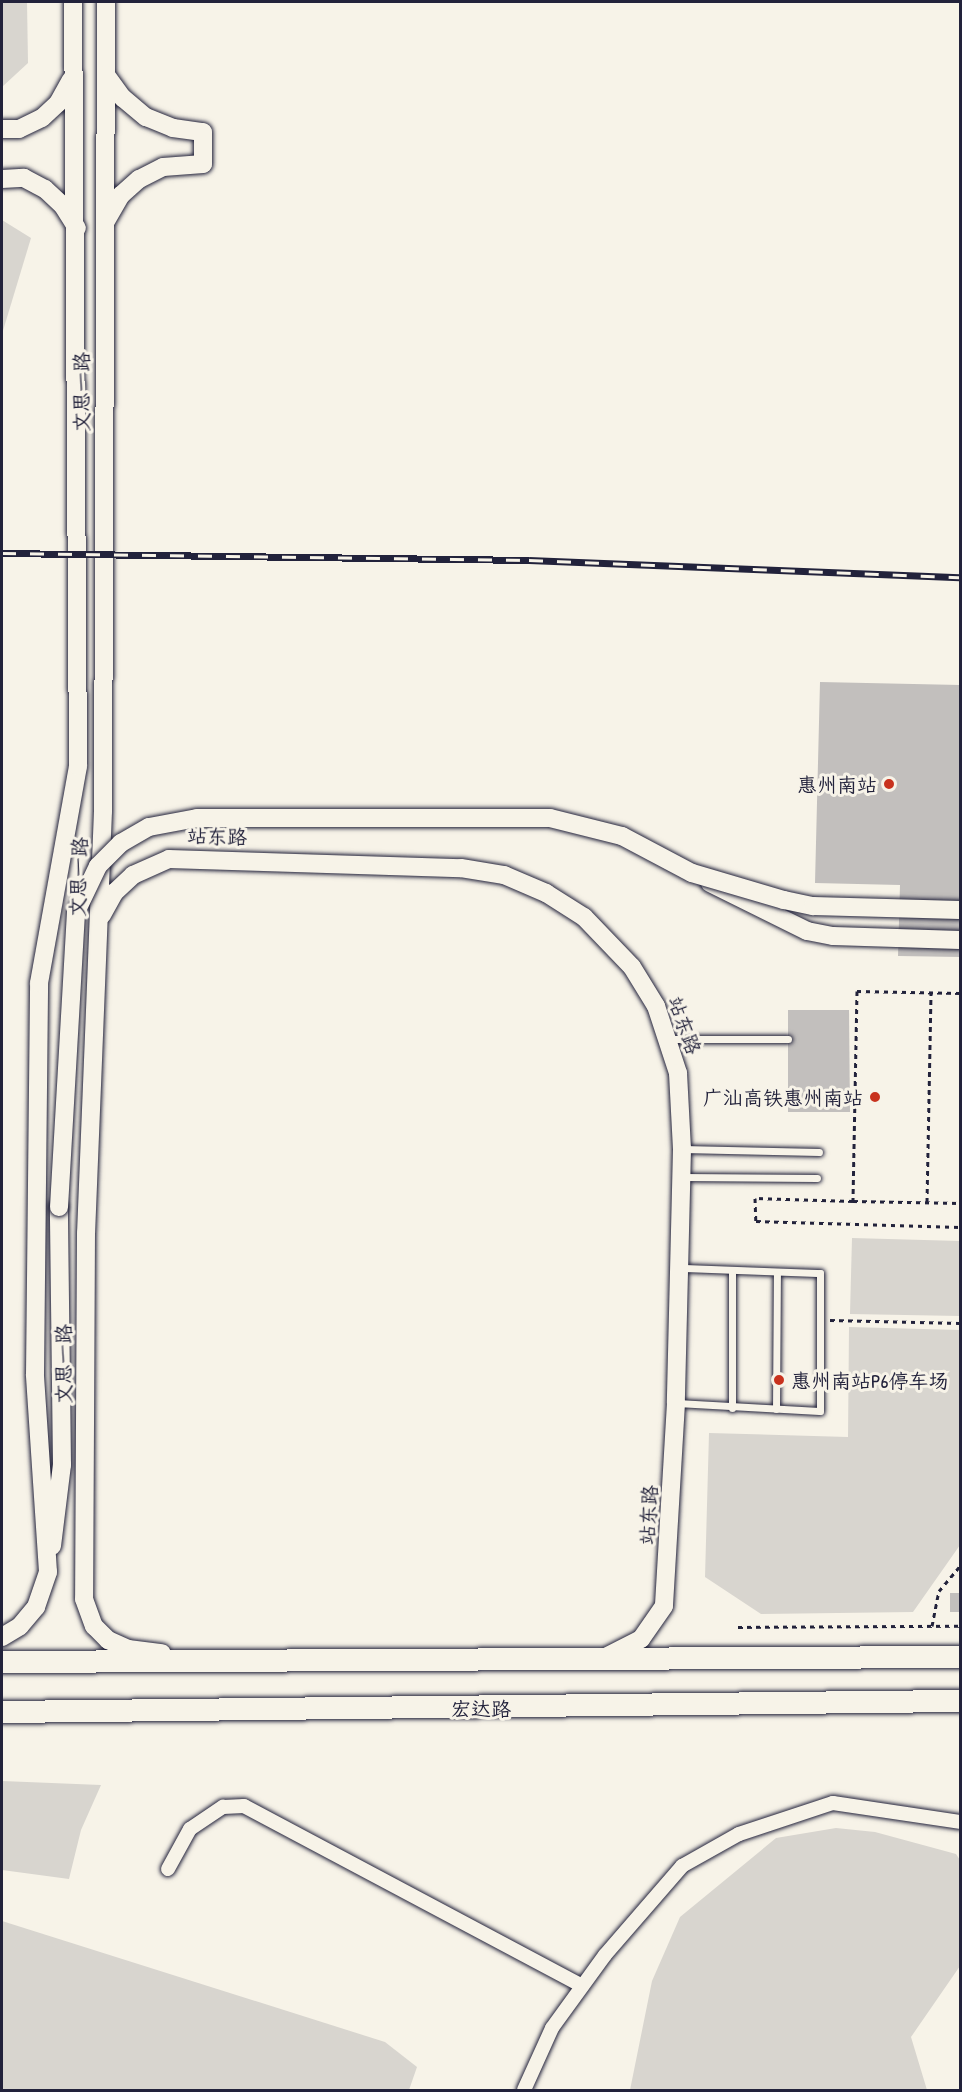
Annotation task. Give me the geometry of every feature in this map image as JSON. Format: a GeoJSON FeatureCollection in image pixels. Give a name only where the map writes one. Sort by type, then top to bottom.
{"type":"FeatureCollection","features":[{"type":"Feature","properties":{"kind":"main road"},"geometry":{"type":"LineString","coordinates":[[2,1662],[960,1657]]}},
{"type":"Feature","properties":{"kind":"main road","name":"宏达路"},"geometry":{"type":"LineString","coordinates":[[2,1712],[960,1701]]}},
{"type":"Feature","properties":{"kind":"street","name":"文思一路"},"geometry":{"type":"LineString","coordinates":[[2,1637],[20,1626],[36,1607],[46,1584],[49,1559],[35,1374],[39,983],[78,766],[77,228],[73,2]]}},
{"type":"Feature","properties":{"kind":"street","name":"文思一路"},"geometry":{"type":"LineString","coordinates":[[106,2],[103,811],[86,1233],[84,1599],[94,1626],[118,1646],[212,1661]]}},
{"type":"Feature","properties":{"kind":"street"},"geometry":{"type":"LineString","coordinates":[[104,228],[121,195],[139,179],[163,167],[203,164],[203,132],[173,128],[146,117],[123,98],[106,75]]}},
{"type":"Feature","properties":{"kind":"street"},"geometry":{"type":"LineString","coordinates":[[2,129],[19,129],[42,118],[58,103],[73,76]]}},
{"type":"Feature","properties":{"kind":"street"},"geometry":{"type":"LineString","coordinates":[[2,179],[24,178],[45,189],[63,206],[77,228]]}},
{"type":"Feature","properties":{"kind":"street"},"geometry":{"type":"LineString","coordinates":[[49,1559],[58,1520],[62,1465],[59,1207],[76,912],[98,866],[135,834],[165,822],[189,818],[550,818],[621,836],[807,931],[833,936],[960,940]]}},
{"type":"Feature","properties":{"kind":"street","name":"站东路"},"geometry":{"type":"LineString","coordinates":[[99,925],[108,903],[123,883],[144,868],[169,859],[461,868],[504,875],[566,904],[602,932],[645,986],[669,1039],[678,1072],[682,1149],[676,1403],[664,1606],[651,1629],[630,1647],[591,1659]]}},
{"type":"Feature","properties":{"kind":"street"},"geometry":{"type":"LineString","coordinates":[[692,873],[813,906],[960,910]]}},
{"type":"Feature","properties":{"kind":"street"},"geometry":{"type":"LineString","coordinates":[[524,2091],[552,2028],[582,1986],[682,1866],[739,1833],[833,1803],[960,1822]]}},
{"type":"Feature","properties":{"kind":"street"},"geometry":{"type":"LineString","coordinates":[[168,1869],[190,1829],[224,1807],[244,1806],[582,1986]]}},
{"type":"Feature","properties":{"kind":"lane"},"geometry":{"type":"LineString","coordinates":[[669,1039],[788,1039]]}},
{"type":"Feature","properties":{"kind":"lane"},"geometry":{"type":"LineString","coordinates":[[682,1149],[819,1152]]}},
{"type":"Feature","properties":{"kind":"lane"},"geometry":{"type":"LineString","coordinates":[[682,1177],[817,1178]]}},
{"type":"Feature","properties":{"kind":"lane"},"geometry":{"type":"LineString","coordinates":[[676,1403],[732,1408],[819,1411],[820,1273],[680,1268]]}},
{"type":"Feature","properties":{"kind":"lane"},"geometry":{"type":"LineString","coordinates":[[732,1270],[732,1408]]}},
{"type":"Feature","properties":{"kind":"lane"},"geometry":{"type":"LineString","coordinates":[[776,1410],[777,1272]]}},
{"type":"Feature","properties":{"kind":"path"},"geometry":{"type":"LineString","coordinates":[[853,1201],[857,992],[960,993]]}},
{"type":"Feature","properties":{"kind":"path"},"geometry":{"type":"LineString","coordinates":[[927,1203],[931,992]]}},
{"type":"Feature","properties":{"kind":"path"},"geometry":{"type":"LineString","coordinates":[[960,1203],[755,1198],[756,1221],[960,1227]]}},
{"type":"Feature","properties":{"kind":"path"},"geometry":{"type":"LineString","coordinates":[[820,1319],[960,1323]]}},
{"type":"Feature","properties":{"kind":"path"},"geometry":{"type":"LineString","coordinates":[[932,1626],[939,1591],[960,1566]]}},
{"type":"Feature","properties":{"kind":"path"},"geometry":{"type":"LineString","coordinates":[[738,1627],[960,1626]]}},
{"type":"Feature","properties":{"kind":"shaded area"},"geometry":{"type":"Polygon","coordinates":[[[2,2],[27,2],[28,63],[2,87],[2,2]]]}},
{"type":"Feature","properties":{"kind":"shaded area"},"geometry":{"type":"Polygon","coordinates":[[[2,220],[31,238],[2,334],[2,220]]]}},
{"type":"Feature","properties":{"kind":"shaded area"},"geometry":{"type":"Polygon","coordinates":[[[852,1238],[960,1241],[960,1316],[850,1314],[852,1238]]]}},
{"type":"Feature","properties":{"kind":"shaded area"},"geometry":{"type":"Polygon","coordinates":[[[849,1327],[960,1330],[960,1545],[913,1612],[761,1614],[705,1577],[709,1433],[848,1437],[849,1327]]]}},
{"type":"Feature","properties":{"kind":"shaded area"},"geometry":{"type":"Polygon","coordinates":[[[2,1781],[101,1785],[81,1830],[69,1879],[2,1870],[2,1781]]]}},
{"type":"Feature","properties":{"kind":"shaded area"},"geometry":{"type":"Polygon","coordinates":[[[836,1828],[875,1832],[956,1854],[960,1860],[960,1966],[911,2037],[927,2090],[630,2090],[652,1981],[680,1917],[776,1838],[836,1828]]]}},
{"type":"Feature","properties":{"kind":"shaded area"},"geometry":{"type":"Polygon","coordinates":[[[2,1921],[385,2042],[417,2067],[409,2090],[2,2090],[2,1921]]]}},
{"type":"Feature","properties":{"kind":"building","name":"惠州南站"},"geometry":{"type":"Polygon","coordinates":[[[820,682],[960,685],[960,957],[898,956],[900,885],[815,883],[820,682]]]}},
{"type":"Feature","properties":{"kind":"building"},"geometry":{"type":"Polygon","coordinates":[[[788,1010],[849,1010],[850,1112],[788,1112],[788,1010]]]}},
{"type":"Feature","properties":{"kind":"building"},"geometry":{"type":"Polygon","coordinates":[[[950,1593],[960,1593],[960,1612],[950,1612],[950,1593]]]}},
{"type":"Feature","properties":{"kind":"railway"},"geometry":{"type":"LineString","coordinates":[[2,553],[529,560],[960,577]]}},
{"type":"Feature","properties":{"kind":"place","name":"惠州南站"},"geometry":{"type":"Point","coordinates":[889,784]}},
{"type":"Feature","properties":{"kind":"place","name":"广汕高铁惠州南站"},"geometry":{"type":"Point","coordinates":[875,1097]}},
{"type":"Feature","properties":{"kind":"place","name":"惠州南站P6停车场"},"geometry":{"type":"Point","coordinates":[779,1380]}}]}
